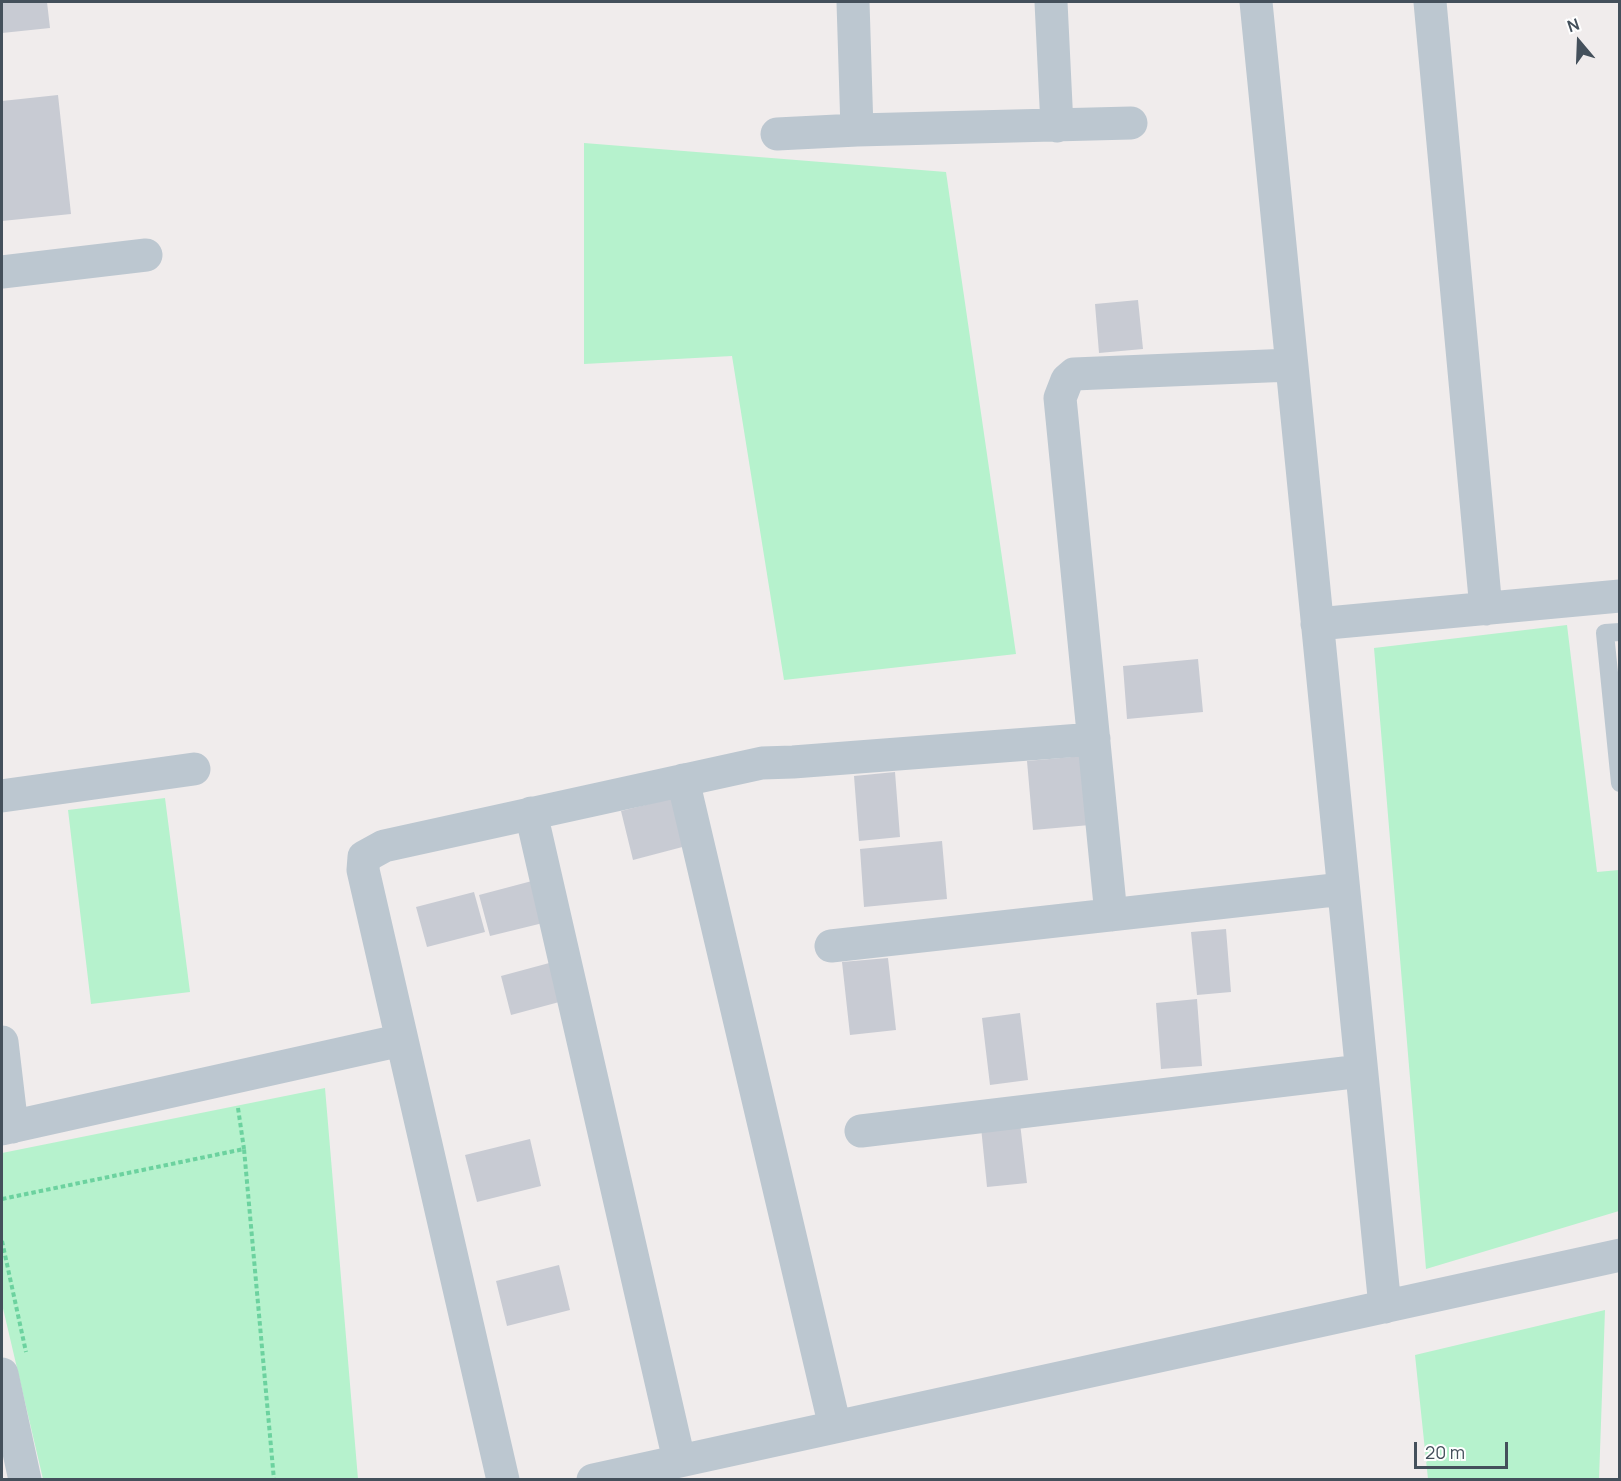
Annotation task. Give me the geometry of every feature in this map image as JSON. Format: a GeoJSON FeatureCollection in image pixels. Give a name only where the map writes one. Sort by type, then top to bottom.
{"type":"FeatureCollection","features":[{"type":"Feature","properties":{"kind":"street"},"geometry":{"type":"LineString","coordinates":[[853,2],[857,130]]}},
{"type":"Feature","properties":{"kind":"street"},"geometry":{"type":"LineString","coordinates":[[1051,2],[1057,126]]}},
{"type":"Feature","properties":{"kind":"street"},"geometry":{"type":"LineString","coordinates":[[1256,2],[1384,1307]]}},
{"type":"Feature","properties":{"kind":"street"},"geometry":{"type":"LineString","coordinates":[[1430,2],[1486,609]]}},
{"type":"Feature","properties":{"kind":"street"},"geometry":{"type":"LineString","coordinates":[[777,134],[1131,123]]}},
{"type":"Feature","properties":{"kind":"street"},"geometry":{"type":"LineString","coordinates":[[2,272],[146,255]]}},
{"type":"Feature","properties":{"kind":"street"},"geometry":{"type":"LineString","coordinates":[[1111,915],[1060,398],[1067,381],[1074,374],[1291,365]]}},
{"type":"Feature","properties":{"kind":"street"},"geometry":{"type":"LineString","coordinates":[[1317,624],[1620,596]]}},
{"type":"Feature","properties":{"kind":"street"},"geometry":{"type":"LineString","coordinates":[[503,1479],[363,870],[364,857],[384,846],[762,763],[1094,739]]}},
{"type":"Feature","properties":{"kind":"street"},"geometry":{"type":"LineString","coordinates":[[2,796],[194,769]]}},
{"type":"Feature","properties":{"kind":"street"},"geometry":{"type":"LineString","coordinates":[[683,780],[835,1427]]}},
{"type":"Feature","properties":{"kind":"street"},"geometry":{"type":"LineString","coordinates":[[531,813],[679,1460]]}},
{"type":"Feature","properties":{"kind":"street"},"geometry":{"type":"LineString","coordinates":[[831,946],[1343,890]]}},
{"type":"Feature","properties":{"kind":"street"},"geometry":{"type":"LineString","coordinates":[[2,1042],[7,1128],[402,1040]]}},
{"type":"Feature","properties":{"kind":"street"},"geometry":{"type":"LineString","coordinates":[[861,1131],[1361,1071]]}},
{"type":"Feature","properties":{"kind":"street"},"geometry":{"type":"LineString","coordinates":[[593,1479],[1620,1255]]}},
{"type":"Feature","properties":{"kind":"street"},"geometry":{"type":"LineString","coordinates":[[2,1374],[25,1479]]}},
{"type":"Feature","properties":{"kind":"lane"},"geometry":{"type":"LineString","coordinates":[[1620,632],[1605,633],[1620,783]]}},
{"type":"Feature","properties":{"kind":"path"},"geometry":{"type":"LineString","coordinates":[[234,1078],[244,1149],[274,1479]]}},
{"type":"Feature","properties":{"kind":"path"},"geometry":{"type":"LineString","coordinates":[[2,1200],[244,1149]]}},
{"type":"Feature","properties":{"kind":"green space"},"geometry":{"type":"Polygon","coordinates":[[[584,143],[946,172],[1016,654],[784,680],[732,356],[584,364],[584,143]]]}},
{"type":"Feature","properties":{"kind":"green space"},"geometry":{"type":"Polygon","coordinates":[[[1567,625],[1597,872],[1619,870],[1619,1211],[1426,1269],[1374,648],[1567,625]]]}},
{"type":"Feature","properties":{"kind":"green space"},"geometry":{"type":"Polygon","coordinates":[[[165,798],[190,992],[91,1004],[68,810],[165,798]]]}},
{"type":"Feature","properties":{"kind":"green space"},"geometry":{"type":"Polygon","coordinates":[[[325,1088],[358,1479],[43,1479],[2,1304],[2,1153],[325,1088]]]}},
{"type":"Feature","properties":{"kind":"green space"},"geometry":{"type":"Polygon","coordinates":[[[1605,1310],[1599,1479],[1428,1479],[1415,1355],[1605,1310]]]}},
{"type":"Feature","properties":{"kind":"building"},"geometry":{"type":"Polygon","coordinates":[[[2,2],[47,2],[50,28],[2,33],[2,2]]]}},
{"type":"Feature","properties":{"kind":"building"},"geometry":{"type":"Polygon","coordinates":[[[58,95],[71,214],[2,221],[2,101],[58,95]]]}},
{"type":"Feature","properties":{"kind":"building"},"geometry":{"type":"Polygon","coordinates":[[[1138,300],[1143,349],[1099,353],[1095,304],[1138,300]]]}},
{"type":"Feature","properties":{"kind":"building"},"geometry":{"type":"Polygon","coordinates":[[[1198,659],[1203,712],[1127,719],[1123,666],[1198,659]]]}},
{"type":"Feature","properties":{"kind":"building"},"geometry":{"type":"Polygon","coordinates":[[[1083,756],[1090,825],[1033,830],[1027,761],[1083,756]]]}},
{"type":"Feature","properties":{"kind":"building"},"geometry":{"type":"Polygon","coordinates":[[[895,772],[900,837],[859,841],[854,776],[895,772]]]}},
{"type":"Feature","properties":{"kind":"building"},"geometry":{"type":"Polygon","coordinates":[[[677,797],[690,845],[633,860],[621,811],[677,797]]]}},
{"type":"Feature","properties":{"kind":"building"},"geometry":{"type":"Polygon","coordinates":[[[942,841],[947,899],[864,907],[860,849],[942,841]]]}},
{"type":"Feature","properties":{"kind":"building"},"geometry":{"type":"Polygon","coordinates":[[[532,881],[543,923],[490,936],[479,895],[532,881]]]}},
{"type":"Feature","properties":{"kind":"building"},"geometry":{"type":"Polygon","coordinates":[[[474,892],[485,932],[427,947],[416,907],[474,892]]]}},
{"type":"Feature","properties":{"kind":"building"},"geometry":{"type":"Polygon","coordinates":[[[1226,929],[1231,992],[1197,995],[1191,932],[1226,929]]]}},
{"type":"Feature","properties":{"kind":"building"},"geometry":{"type":"Polygon","coordinates":[[[888,958],[896,1030],[850,1035],[842,962],[888,958]]]}},
{"type":"Feature","properties":{"kind":"building"},"geometry":{"type":"Polygon","coordinates":[[[553,962],[563,1001],[511,1015],[501,976],[553,962]]]}},
{"type":"Feature","properties":{"kind":"building"},"geometry":{"type":"Polygon","coordinates":[[[1197,999],[1202,1066],[1161,1069],[1156,1003],[1197,999]]]}},
{"type":"Feature","properties":{"kind":"building"},"geometry":{"type":"Polygon","coordinates":[[[1020,1013],[1028,1080],[990,1085],[982,1018],[1020,1013]]]}},
{"type":"Feature","properties":{"kind":"building"},"geometry":{"type":"Polygon","coordinates":[[[1020,1123],[1027,1183],[987,1187],[981,1127],[1020,1123]]]}},
{"type":"Feature","properties":{"kind":"building"},"geometry":{"type":"Polygon","coordinates":[[[530,1139],[541,1186],[477,1202],[465,1155],[530,1139]]]}},
{"type":"Feature","properties":{"kind":"building"},"geometry":{"type":"Polygon","coordinates":[[[559,1265],[570,1310],[507,1326],[496,1281],[559,1265]]]}}]}
